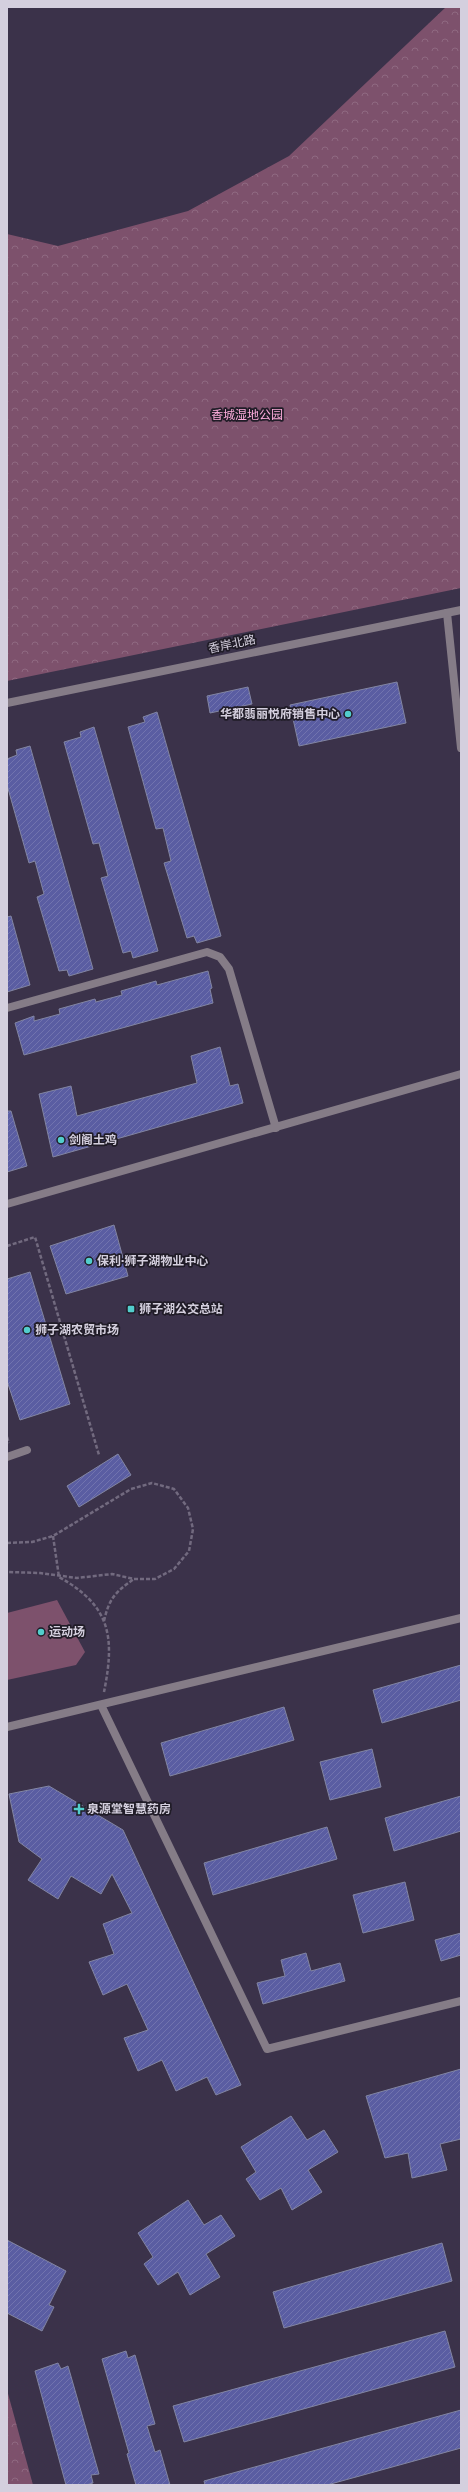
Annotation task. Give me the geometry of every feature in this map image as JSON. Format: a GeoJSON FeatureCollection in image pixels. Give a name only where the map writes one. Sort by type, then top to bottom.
{"type":"FeatureCollection","features":[{"type":"Feature","properties":{"kind":"street","name":"香岸北路"},"geometry":{"type":"LineString","coordinates":[[7,703],[461,610]]}},
{"type":"Feature","properties":{"kind":"street"},"geometry":{"type":"LineString","coordinates":[[447,612],[461,748]]}},
{"type":"Feature","properties":{"kind":"street"},"geometry":{"type":"LineString","coordinates":[[7,1008],[207,952],[220,957],[229,969],[276,1128]]}},
{"type":"Feature","properties":{"kind":"street"},"geometry":{"type":"LineString","coordinates":[[7,1204],[461,1074]]}},
{"type":"Feature","properties":{"kind":"street"},"geometry":{"type":"LineString","coordinates":[[7,1457],[27,1450]]}},
{"type":"Feature","properties":{"kind":"street"},"geometry":{"type":"LineString","coordinates":[[7,1727],[461,1618]]}},
{"type":"Feature","properties":{"kind":"street"},"geometry":{"type":"LineString","coordinates":[[101,1705],[267,2049],[461,2001]]}},
{"type":"Feature","properties":{"kind":"path"},"geometry":{"type":"LineString","coordinates":[[7,1246],[35,1237],[99,1455]]}},
{"type":"Feature","properties":{"kind":"path"},"geometry":{"type":"LineString","coordinates":[[7,1543],[32,1542],[53,1536],[131,1488],[152,1483],[174,1489],[188,1508],[193,1529],[189,1551],[174,1568],[155,1579],[134,1579],[112,1574],[77,1578],[59,1577],[40,1573],[7,1572]]}},
{"type":"Feature","properties":{"kind":"path"},"geometry":{"type":"LineString","coordinates":[[53,1536],[59,1577]]}},
{"type":"Feature","properties":{"kind":"path"},"geometry":{"type":"LineString","coordinates":[[59,1577],[78,1588],[94,1603],[104,1622],[110,1659],[101,1705]]}},
{"type":"Feature","properties":{"kind":"path"},"geometry":{"type":"LineString","coordinates":[[104,1622],[108,1603],[119,1589],[134,1579]]}},
{"type":"Feature","properties":{"kind":"green space","name":"香城湿地公园"},"geometry":{"type":"Polygon","coordinates":[[[446,7],[461,7],[461,588],[7,681],[7,234],[58,246],[188,211],[289,156],[446,7]]]}},
{"type":"Feature","properties":{"kind":"green space","name":"运动场"},"geometry":{"type":"Polygon","coordinates":[[[57,1600],[85,1652],[76,1665],[7,1680],[7,1613],[57,1600]]]}},
{"type":"Feature","properties":{"kind":"green space"},"geometry":{"type":"Polygon","coordinates":[[[7,2390],[33,2485],[7,2485],[7,2390]]]}},
{"type":"Feature","properties":{"kind":"building","name":"华都翡丽悦府销售中心"},"geometry":{"type":"Polygon","coordinates":[[[397,682],[406,723],[299,746],[290,705],[397,682]]]}},
{"type":"Feature","properties":{"kind":"building"},"geometry":{"type":"Polygon","coordinates":[[[248,687],[252,704],[210,713],[207,696],[248,687]]]}},
{"type":"Feature","properties":{"kind":"building"},"geometry":{"type":"Polygon","coordinates":[[[157,712],[221,936],[197,943],[194,936],[187,938],[164,863],[171,861],[163,828],[156,829],[128,727],[145,722],[143,717],[157,712]]]}},
{"type":"Feature","properties":{"kind":"building"},"geometry":{"type":"Polygon","coordinates":[[[94,727],[158,951],[133,958],[131,951],[123,953],[101,878],[108,876],[99,843],[93,844],[64,742],[81,737],[80,732],[94,727]]]}},
{"type":"Feature","properties":{"kind":"building"},"geometry":{"type":"Polygon","coordinates":[[[30,746],[93,969],[69,976],[67,970],[59,971],[37,897],[44,894],[35,861],[29,863],[7,785],[7,759],[17,755],[16,750],[30,746]]]}},
{"type":"Feature","properties":{"kind":"building"},"geometry":{"type":"Polygon","coordinates":[[[11,916],[30,985],[7,992],[7,917],[11,916]]]}},
{"type":"Feature","properties":{"kind":"building"},"geometry":{"type":"Polygon","coordinates":[[[208,971],[212,988],[210,989],[213,1003],[24,1055],[15,1023],[34,1016],[34,1021],[60,1014],[59,1009],[95,999],[96,1002],[122,995],[121,991],[156,981],[157,985],[208,971]]]}},
{"type":"Feature","properties":{"kind":"building"},"geometry":{"type":"Polygon","coordinates":[[[220,1047],[230,1086],[238,1084],[243,1103],[53,1157],[39,1094],[71,1086],[77,1116],[197,1083],[191,1056],[220,1047]]]}},
{"type":"Feature","properties":{"kind":"building"},"geometry":{"type":"Polygon","coordinates":[[[7,1111],[11,1111],[27,1166],[7,1172],[7,1111]]]}},
{"type":"Feature","properties":{"kind":"building","name":"保利·狮子湖物业中心"},"geometry":{"type":"Polygon","coordinates":[[[114,1225],[128,1276],[66,1294],[50,1246],[114,1225]]]}},
{"type":"Feature","properties":{"kind":"building","name":"狮子湖农贸市场"},"geometry":{"type":"Polygon","coordinates":[[[30,1272],[70,1404],[20,1420],[7,1381],[7,1279],[30,1272]]]}},
{"type":"Feature","properties":{"kind":"building"},"geometry":{"type":"Polygon","coordinates":[[[118,1454],[131,1475],[79,1507],[67,1486],[118,1454]]]}},
{"type":"Feature","properties":{"kind":"building"},"geometry":{"type":"Polygon","coordinates":[[[461,1665],[461,1700],[382,1723],[373,1690],[461,1665]]]}},
{"type":"Feature","properties":{"kind":"building"},"geometry":{"type":"Polygon","coordinates":[[[284,1707],[294,1740],[170,1776],[161,1743],[284,1707]]]}},
{"type":"Feature","properties":{"kind":"building"},"geometry":{"type":"Polygon","coordinates":[[[372,1749],[381,1787],[330,1800],[320,1762],[372,1749]]]}},
{"type":"Feature","properties":{"kind":"building"},"geometry":{"type":"Polygon","coordinates":[[[49,1786],[123,1830],[241,2085],[216,2095],[207,2077],[176,2091],[162,2060],[138,2071],[124,2038],[148,2030],[127,1984],[103,1995],[89,1962],[114,1954],[103,1924],[132,1913],[112,1874],[101,1894],[71,1876],[58,1899],[28,1880],[42,1859],[19,1842],[9,1794],[49,1786]]]}},
{"type":"Feature","properties":{"kind":"building"},"geometry":{"type":"Polygon","coordinates":[[[461,1796],[461,1831],[394,1851],[385,1818],[461,1796]]]}},
{"type":"Feature","properties":{"kind":"building"},"geometry":{"type":"Polygon","coordinates":[[[327,1827],[337,1859],[213,1895],[204,1863],[327,1827]]]}},
{"type":"Feature","properties":{"kind":"building"},"geometry":{"type":"Polygon","coordinates":[[[405,1882],[414,1920],[363,1933],[353,1895],[405,1882]]]}},
{"type":"Feature","properties":{"kind":"building"},"geometry":{"type":"Polygon","coordinates":[[[461,1933],[461,1955],[441,1961],[435,1940],[461,1933]]]}},
{"type":"Feature","properties":{"kind":"building"},"geometry":{"type":"Polygon","coordinates":[[[306,1953],[311,1971],[340,1963],[345,1981],[263,2004],[257,1983],[285,1976],[281,1960],[306,1953]]]}},
{"type":"Feature","properties":{"kind":"building"},"geometry":{"type":"Polygon","coordinates":[[[461,2069],[461,2139],[440,2144],[447,2170],[412,2178],[408,2153],[385,2158],[366,2096],[461,2069]]]}},
{"type":"Feature","properties":{"kind":"building"},"geometry":{"type":"Polygon","coordinates":[[[291,2116],[307,2140],[324,2130],[338,2152],[308,2170],[322,2192],[292,2210],[281,2188],[260,2200],[246,2179],[256,2172],[241,2147],[291,2116]]]}},
{"type":"Feature","properties":{"kind":"building"},"geometry":{"type":"Polygon","coordinates":[[[188,2200],[204,2225],[221,2215],[235,2236],[206,2254],[220,2277],[190,2295],[178,2272],[158,2285],[144,2264],[153,2257],[138,2233],[188,2200]]]}},
{"type":"Feature","properties":{"kind":"building"},"geometry":{"type":"Polygon","coordinates":[[[7,2240],[66,2271],[49,2305],[54,2307],[42,2331],[7,2313],[7,2240]]]}},
{"type":"Feature","properties":{"kind":"building"},"geometry":{"type":"Polygon","coordinates":[[[442,2243],[452,2281],[284,2328],[273,2292],[442,2243]]]}},
{"type":"Feature","properties":{"kind":"building"},"geometry":{"type":"Polygon","coordinates":[[[445,2331],[455,2367],[184,2442],[173,2406],[445,2331]]]}},
{"type":"Feature","properties":{"kind":"building"},"geometry":{"type":"Polygon","coordinates":[[[126,2351],[128,2358],[135,2355],[155,2424],[147,2426],[155,2452],[160,2450],[170,2485],[136,2485],[127,2454],[129,2453],[102,2359],[126,2351]]]}},
{"type":"Feature","properties":{"kind":"building"},"geometry":{"type":"Polygon","coordinates":[[[58,2363],[61,2369],[68,2366],[99,2474],[91,2475],[93,2483],[86,2485],[66,2485],[35,2371],[58,2363]]]}},
{"type":"Feature","properties":{"kind":"building"},"geometry":{"type":"Polygon","coordinates":[[[461,2410],[461,2448],[327,2485],[205,2485],[204,2481],[461,2410]]]}},
{"type":"Feature","properties":{"kind":"place","name":"华都翡丽悦府销售中心"},"geometry":{"type":"Point","coordinates":[348,714]}},
{"type":"Feature","properties":{"kind":"place","name":"剑阁土鸡"},"geometry":{"type":"Point","coordinates":[61,1140]}},
{"type":"Feature","properties":{"kind":"place","name":"保利·狮子湖物业中心"},"geometry":{"type":"Point","coordinates":[89,1261]}},
{"type":"Feature","properties":{"kind":"place","name":"狮子湖公交总站"},"geometry":{"type":"Point","coordinates":[131,1309]}},
{"type":"Feature","properties":{"kind":"place","name":"狮子湖农贸市场"},"geometry":{"type":"Point","coordinates":[27,1330]}},
{"type":"Feature","properties":{"kind":"place","name":"运动场"},"geometry":{"type":"Point","coordinates":[41,1632]}},
{"type":"Feature","properties":{"kind":"place","name":"泉源堂智慧药房"},"geometry":{"type":"Point","coordinates":[79,1809]}}]}
